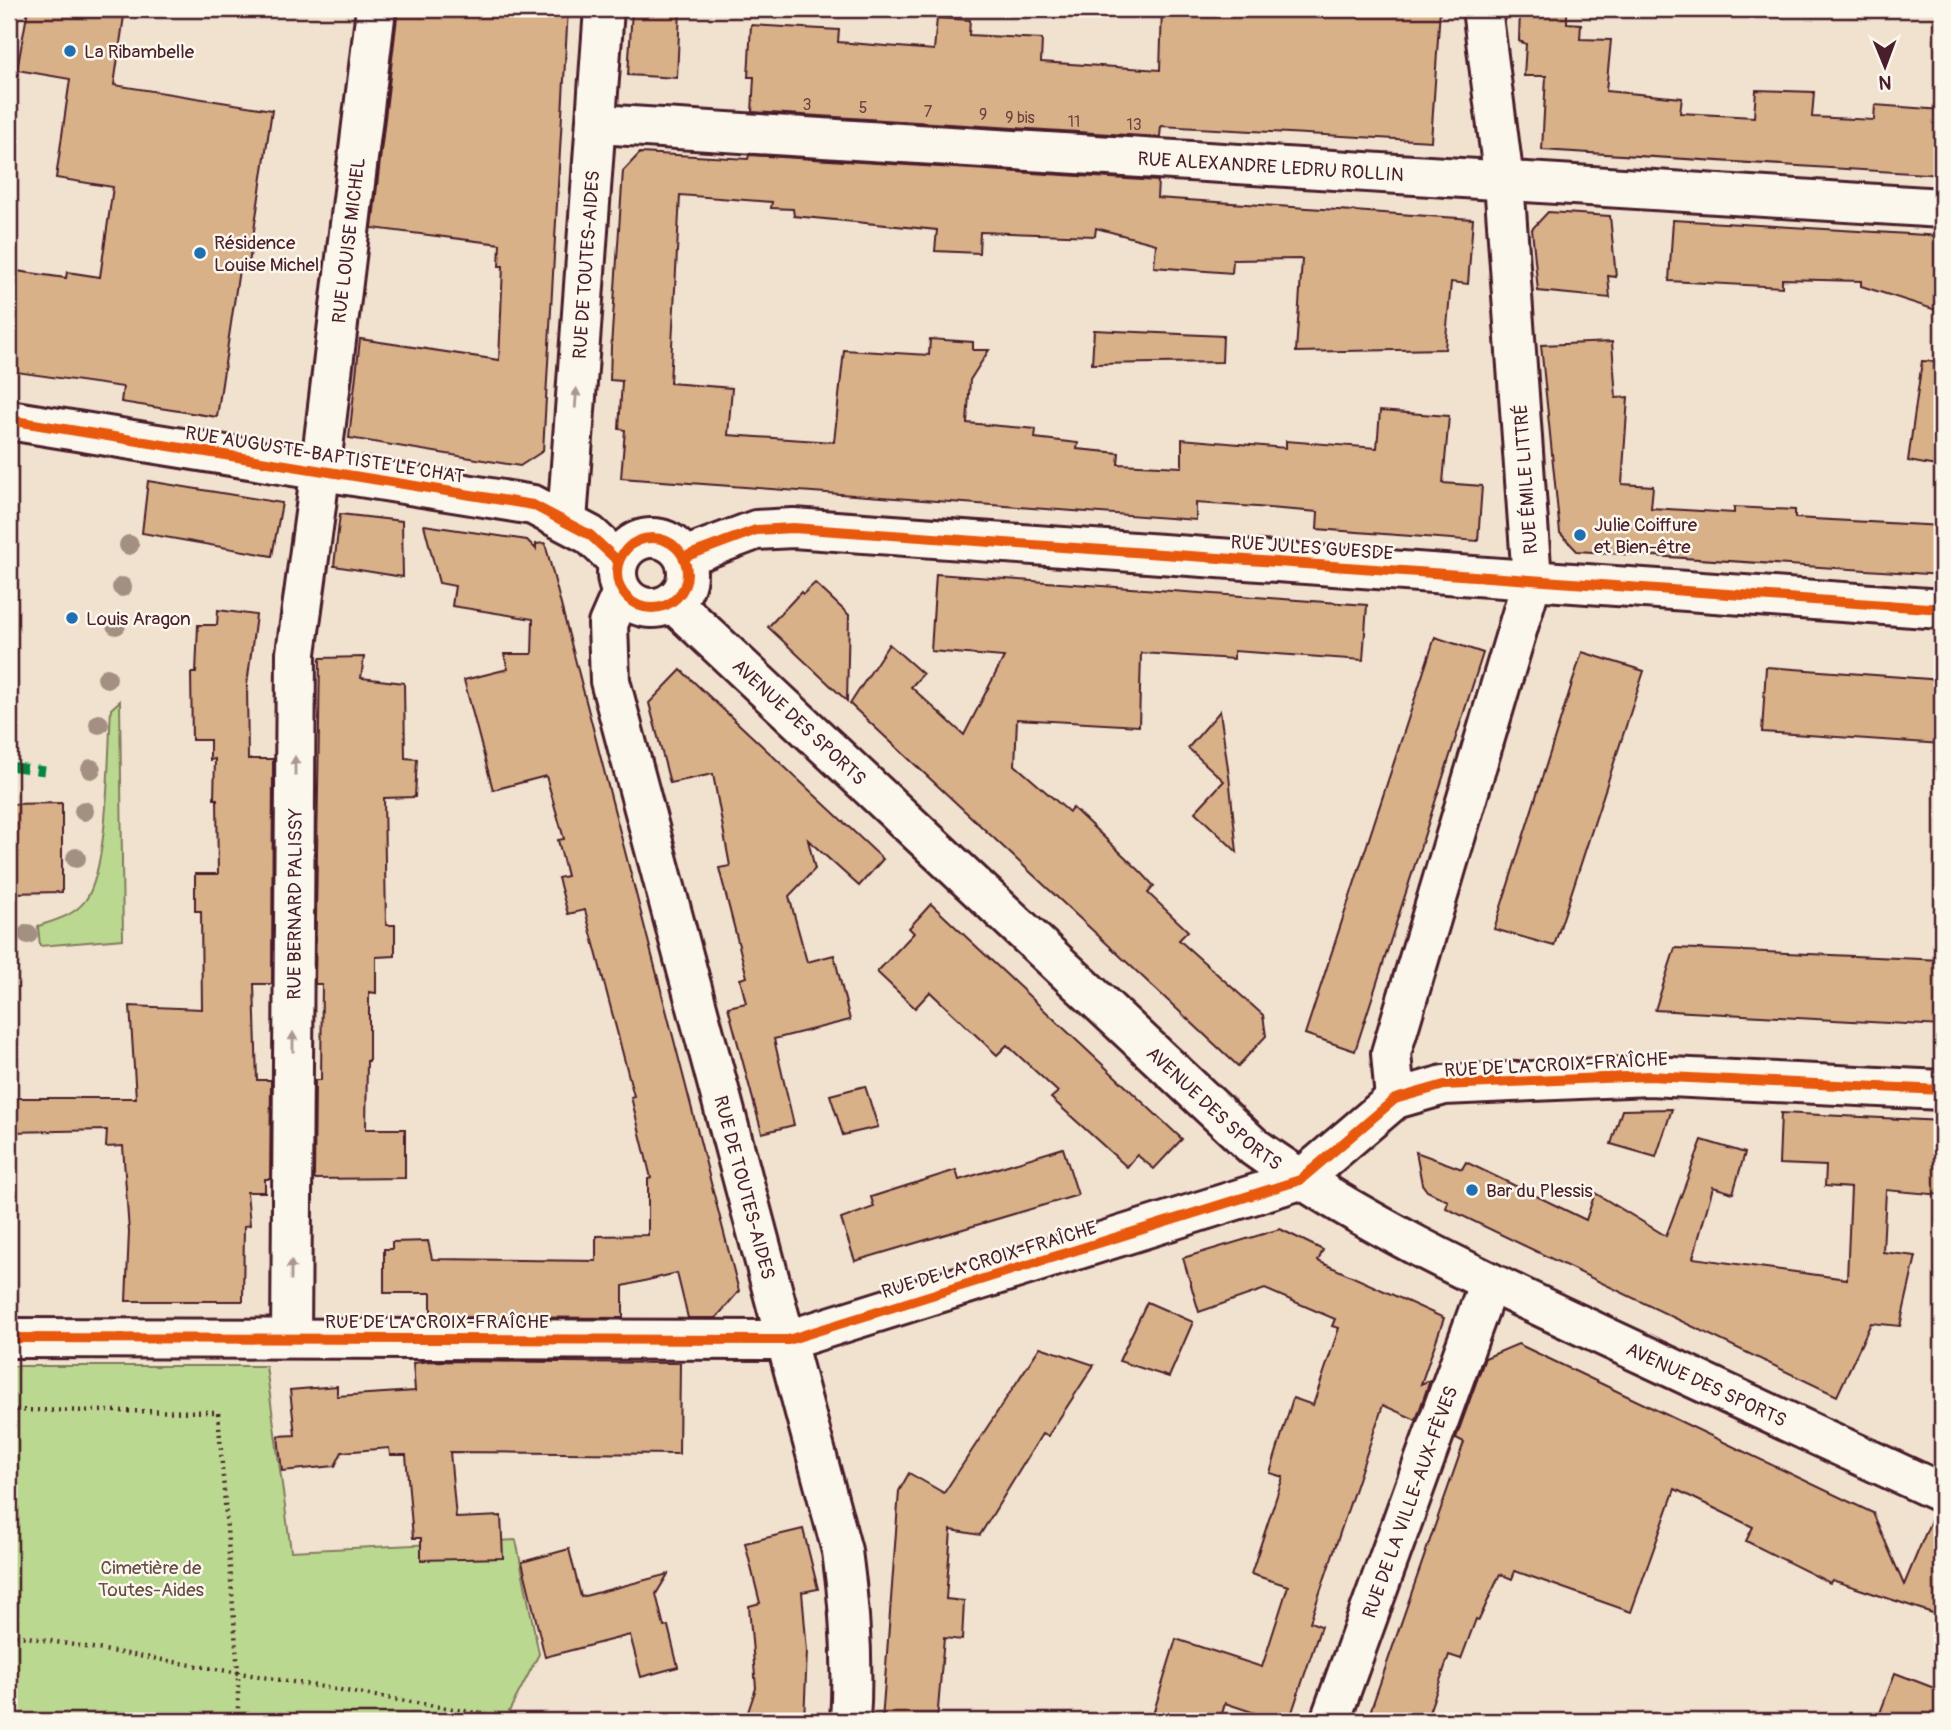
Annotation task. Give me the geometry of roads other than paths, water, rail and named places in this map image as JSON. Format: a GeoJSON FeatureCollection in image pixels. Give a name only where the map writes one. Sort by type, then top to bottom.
{"type":"FeatureCollection","features":[{"type":"Feature","properties":{"kind":"street","name":"RUE LOUISE MICHEL"},"geometry":{"type":"LineString","coordinates":[[320,471],[376,9]]}},
{"type":"Feature","properties":{"kind":"street","name":"RUE DE TOUTES-AIDES"},"geometry":{"type":"LineString","coordinates":[[567,521],[598,124],[604,9]]}},
{"type":"Feature","properties":{"kind":"street","name":"RUE ÉMILE LITTRÉ"},"geometry":{"type":"LineString","coordinates":[[1395,1099],[1391,1053],[1532,580],[1504,181],[1482,9]]}},
{"type":"Feature","properties":{"kind":"street","name":"RUE ALEXANDRE LEDRU ROLLIN"},"geometry":{"type":"LineString","coordinates":[[598,124],[1942,208]]}},
{"type":"Feature","properties":{"kind":"street","name":"RUE AUGUSTE-BAPTISTE LE CHAT"},"geometry":{"type":"LineString","coordinates":[[9,420],[533,505],[590,535],[640,591]]}},
{"type":"Feature","properties":{"kind":"street","name":"RUE BERNARD PALISSY"},"geometry":{"type":"LineString","coordinates":[[291,1338],[296,653],[320,471]]}},
{"type":"Feature","properties":{"kind":"street","name":"RUE JULES GUESDE"},"geometry":{"type":"LineString","coordinates":[[684,557],[756,530],[793,528],[1942,610]]}},
{"type":"Feature","properties":{"kind":"street"},"geometry":{"type":"LineString","coordinates":[[655,538],[677,547],[684,557],[686,582],[640,591],[633,543],[655,538]]}},
{"type":"Feature","properties":{"kind":"street","name":"RUE DE TOUTES-AIDES"},"geometry":{"type":"LineString","coordinates":[[640,591],[609,657],[610,681],[788,1340],[842,1551],[850,1607],[853,1671],[850,1721]]}},
{"type":"Feature","properties":{"kind":"street","name":"AVENUE DES SPORTS"},"geometry":{"type":"LineString","coordinates":[[640,591],[1244,1138],[1300,1180],[1366,1221],[1489,1282],[1942,1493]]}},
{"type":"Feature","properties":{"kind":"street","name":"RUE DE LA CROIX-FRAÎCHE"},"geometry":{"type":"LineString","coordinates":[[9,1338],[788,1340],[1300,1180],[1395,1099],[1444,1085],[1649,1076],[1942,1090]]}},
{"type":"Feature","properties":{"kind":"street","name":"RUE DE LA VILLE-AUX-FÈVES"},"geometry":{"type":"LineString","coordinates":[[1330,1721],[1489,1282]]}},
{"type":"Feature","properties":{"kind":"place","name":"La Ribambelle"},"geometry":{"type":"Point","coordinates":[70,51]}},
{"type":"Feature","properties":{"kind":"place","name":"Résidence Louise Michel"},"geometry":{"type":"Point","coordinates":[200,253]}},
{"type":"Feature","properties":{"kind":"place","name":"Julie Coiffure et Bien-être"},"geometry":{"type":"Point","coordinates":[1580,535]}},
{"type":"Feature","properties":{"kind":"place","name":"Louis Aragon"},"geometry":{"type":"Point","coordinates":[72,618]}},
{"type":"Feature","properties":{"kind":"place","name":"Bar du Plessis"},"geometry":{"type":"Point","coordinates":[1472,1190]}},
{"type":"Feature","properties":{"kind":"park label","name":"Cimetière de Toutes-Aides"},"geometry":{"type":"Point","coordinates":[151,1578]}}]}
